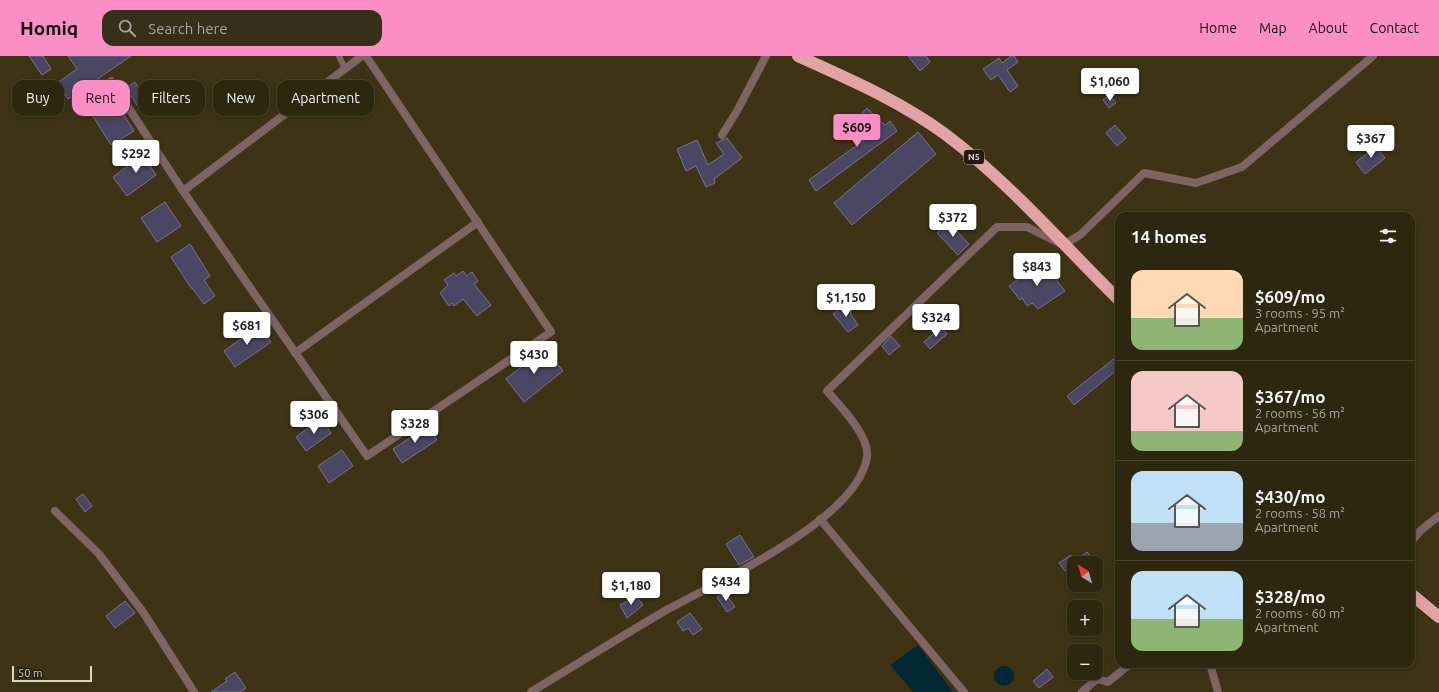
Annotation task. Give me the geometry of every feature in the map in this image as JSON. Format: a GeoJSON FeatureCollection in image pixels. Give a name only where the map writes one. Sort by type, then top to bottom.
{"type":"FeatureCollection","features":[{"type":"Feature","properties":{"kind":"highway","name":"N5"},"geometry":{"type":"LineString","coordinates":[[798,56],[877,92],[945,134],[996,177],[1115,296]]}},
{"type":"Feature","properties":{"kind":"highway"},"geometry":{"type":"LineString","coordinates":[[1415,597],[1439,617]]}},
{"type":"Feature","properties":{"kind":"street"},"geometry":{"type":"LineString","coordinates":[[183,191],[362,56]]}},
{"type":"Feature","properties":{"kind":"street"},"geometry":{"type":"LineString","coordinates":[[130,110],[183,191],[367,456],[552,332],[366,56]]}},
{"type":"Feature","properties":{"kind":"street"},"geometry":{"type":"LineString","coordinates":[[722,135],[738,111],[766,56]]}},
{"type":"Feature","properties":{"kind":"street"},"geometry":{"type":"LineString","coordinates":[[531,692],[664,612],[750,566],[820,519],[841,503],[851,490],[865,464],[867,446],[862,436],[827,391],[997,227],[1027,227],[1063,245],[1080,235],[1144,173],[1196,183],[1242,167],[1373,56]]}},
{"type":"Feature","properties":{"kind":"street"},"geometry":{"type":"LineString","coordinates":[[295,353],[478,222]]}},
{"type":"Feature","properties":{"kind":"street"},"geometry":{"type":"LineString","coordinates":[[55,511],[104,559],[144,612],[194,692]]}},
{"type":"Feature","properties":{"kind":"street"},"geometry":{"type":"LineString","coordinates":[[1415,538],[1439,516]]}},
{"type":"Feature","properties":{"kind":"street"},"geometry":{"type":"LineString","coordinates":[[820,519],[964,692]]}},
{"type":"Feature","properties":{"kind":"street"},"geometry":{"type":"LineString","coordinates":[[1082,692],[1097,680],[1108,682],[1125,668]]}},
{"type":"Feature","properties":{"kind":"street"},"geometry":{"type":"LineString","coordinates":[[1211,668],[1218,692]]}},
{"type":"Feature","properties":{"kind":"lane"},"geometry":{"type":"LineString","coordinates":[[339,56],[345,69]]}},
{"type":"Feature","properties":{"kind":"water"},"geometry":{"type":"Polygon","coordinates":[[[918,645],[953,692],[913,692],[890,665],[918,645]]]}},
{"type":"Feature","properties":{"kind":"water"},"geometry":{"type":"Polygon","coordinates":[[[1004,666],[1011,669],[1014,676],[1011,683],[1004,686],[997,683],[994,676],[997,669],[1004,666]]]}},
{"type":"Feature","properties":{"kind":"building"},"geometry":{"type":"Polygon","coordinates":[[[29,56],[43,56],[51,69],[42,75],[29,56]]]}},
{"type":"Feature","properties":{"kind":"building"},"geometry":{"type":"Polygon","coordinates":[[[68,56],[131,56],[96,80],[72,80],[72,96],[68,99],[64,93],[64,80],[61,80],[77,69],[68,56]]]}},
{"type":"Feature","properties":{"kind":"building"},"geometry":{"type":"Polygon","coordinates":[[[908,56],[926,56],[930,62],[920,71],[908,56]]]}},
{"type":"Feature","properties":{"kind":"building"},"geometry":{"type":"Polygon","coordinates":[[[1011,56],[1014,56],[1018,62],[1007,70],[1018,86],[1010,92],[998,75],[991,80],[983,69],[999,58],[1002,63],[1011,56]]]}},
{"type":"Feature","properties":{"kind":"building"},"geometry":{"type":"Polygon","coordinates":[[[135,82],[138,87],[138,106],[130,94],[130,85],[135,82]]]}},
{"type":"Feature","properties":{"kind":"building"},"geometry":{"type":"Polygon","coordinates":[[[1110,95],[1116,103],[1109,108],[1103,100],[1110,95]]]}},
{"type":"Feature","properties":{"kind":"building"},"geometry":{"type":"Polygon","coordinates":[[[867,108],[885,125],[890,121],[897,131],[816,191],[809,180],[871,135],[855,121],[867,108]]]}},
{"type":"Feature","properties":{"kind":"building"},"geometry":{"type":"Polygon","coordinates":[[[93,116],[125,116],[134,131],[111,145],[93,116]]]}},
{"type":"Feature","properties":{"kind":"building"},"geometry":{"type":"Polygon","coordinates":[[[1115,125],[1126,138],[1117,146],[1106,133],[1115,125]]]}},
{"type":"Feature","properties":{"kind":"building"},"geometry":{"type":"Polygon","coordinates":[[[918,132],[936,154],[852,225],[834,203],[918,132]]]}},
{"type":"Feature","properties":{"kind":"building"},"geometry":{"type":"Polygon","coordinates":[[[727,138],[742,158],[714,179],[715,183],[706,187],[696,166],[686,171],[677,149],[697,140],[708,165],[724,154],[716,143],[727,138]]]}},
{"type":"Feature","properties":{"kind":"building"},"geometry":{"type":"Polygon","coordinates":[[[1374,144],[1385,158],[1365,174],[1356,162],[1368,153],[1366,150],[1374,144]]]}},
{"type":"Feature","properties":{"kind":"building"},"geometry":{"type":"Polygon","coordinates":[[[149,150],[157,161],[150,166],[156,175],[127,196],[113,177],[149,150]]]}},
{"type":"Feature","properties":{"kind":"building"},"geometry":{"type":"Polygon","coordinates":[[[165,202],[181,226],[157,242],[141,218],[165,202]]]}},
{"type":"Feature","properties":{"kind":"building"},"geometry":{"type":"Polygon","coordinates":[[[948,222],[969,244],[958,255],[937,233],[948,222]]]}},
{"type":"Feature","properties":{"kind":"building"},"geometry":{"type":"Polygon","coordinates":[[[190,244],[210,276],[204,280],[215,296],[204,304],[191,288],[171,257],[190,244]]]}},
{"type":"Feature","properties":{"kind":"building"},"geometry":{"type":"Polygon","coordinates":[[[1042,261],[1065,291],[1038,309],[1032,303],[1027,306],[1022,298],[1020,300],[1009,286],[1042,261]]]}},
{"type":"Feature","properties":{"kind":"building"},"geometry":{"type":"Polygon","coordinates":[[[463,271],[467,276],[472,272],[478,281],[474,284],[491,305],[477,316],[463,299],[454,306],[452,303],[449,306],[440,293],[448,285],[444,280],[454,273],[456,276],[463,271]]]}},
{"type":"Feature","properties":{"kind":"building"},"geometry":{"type":"Polygon","coordinates":[[[846,304],[852,311],[850,313],[858,325],[848,332],[833,314],[846,304]]]}},
{"type":"Feature","properties":{"kind":"building"},"geometry":{"type":"Polygon","coordinates":[[[259,326],[271,342],[235,367],[224,351],[259,326]]]}},
{"type":"Feature","properties":{"kind":"building"},"geometry":{"type":"Polygon","coordinates":[[[941,327],[947,334],[930,349],[924,342],[941,327]]]}},
{"type":"Feature","properties":{"kind":"building"},"geometry":{"type":"Polygon","coordinates":[[[891,336],[900,346],[889,355],[882,346],[891,336]]]}},
{"type":"Feature","properties":{"kind":"building"},"geometry":{"type":"Polygon","coordinates":[[[545,348],[563,371],[524,402],[506,379],[545,348]]]}},
{"type":"Feature","properties":{"kind":"building"},"geometry":{"type":"Polygon","coordinates":[[[1115,358],[1115,371],[1074,405],[1067,396],[1115,358]]]}},
{"type":"Feature","properties":{"kind":"building"},"geometry":{"type":"Polygon","coordinates":[[[321,418],[331,433],[306,451],[296,437],[321,418]]]}},
{"type":"Feature","properties":{"kind":"building"},"geometry":{"type":"Polygon","coordinates":[[[428,426],[437,440],[402,463],[393,449],[428,426]]]}},
{"type":"Feature","properties":{"kind":"building"},"geometry":{"type":"Polygon","coordinates":[[[342,450],[353,466],[329,483],[318,466],[342,450]]]}},
{"type":"Feature","properties":{"kind":"building"},"geometry":{"type":"Polygon","coordinates":[[[83,494],[92,506],[85,512],[76,499],[83,494]]]}},
{"type":"Feature","properties":{"kind":"building"},"geometry":{"type":"Polygon","coordinates":[[[740,535],[754,557],[739,565],[726,544],[740,535]]]}},
{"type":"Feature","properties":{"kind":"building"},"geometry":{"type":"Polygon","coordinates":[[[1087,552],[1090,556],[1082,556],[1087,552]]]}},
{"type":"Feature","properties":{"kind":"building"},"geometry":{"type":"Polygon","coordinates":[[[1067,558],[1067,569],[1065,571],[1059,563],[1067,558]]]}},
{"type":"Feature","properties":{"kind":"building"},"geometry":{"type":"Polygon","coordinates":[[[724,592],[735,607],[727,612],[717,597],[724,592]]]}},
{"type":"Feature","properties":{"kind":"building"},"geometry":{"type":"Polygon","coordinates":[[[636,596],[643,605],[627,618],[620,605],[636,596]]]}},
{"type":"Feature","properties":{"kind":"building"},"geometry":{"type":"Polygon","coordinates":[[[125,601],[135,613],[115,628],[106,616],[125,601]]]}},
{"type":"Feature","properties":{"kind":"building"},"geometry":{"type":"Polygon","coordinates":[[[690,613],[702,629],[693,635],[688,628],[683,631],[677,622],[690,613]]]}},
{"type":"Feature","properties":{"kind":"building"},"geometry":{"type":"Polygon","coordinates":[[[1047,669],[1053,677],[1039,688],[1033,681],[1047,669]]]}},
{"type":"Feature","properties":{"kind":"building"},"geometry":{"type":"Polygon","coordinates":[[[235,672],[246,688],[240,692],[211,692],[227,681],[225,679],[235,672]]]}}]}
